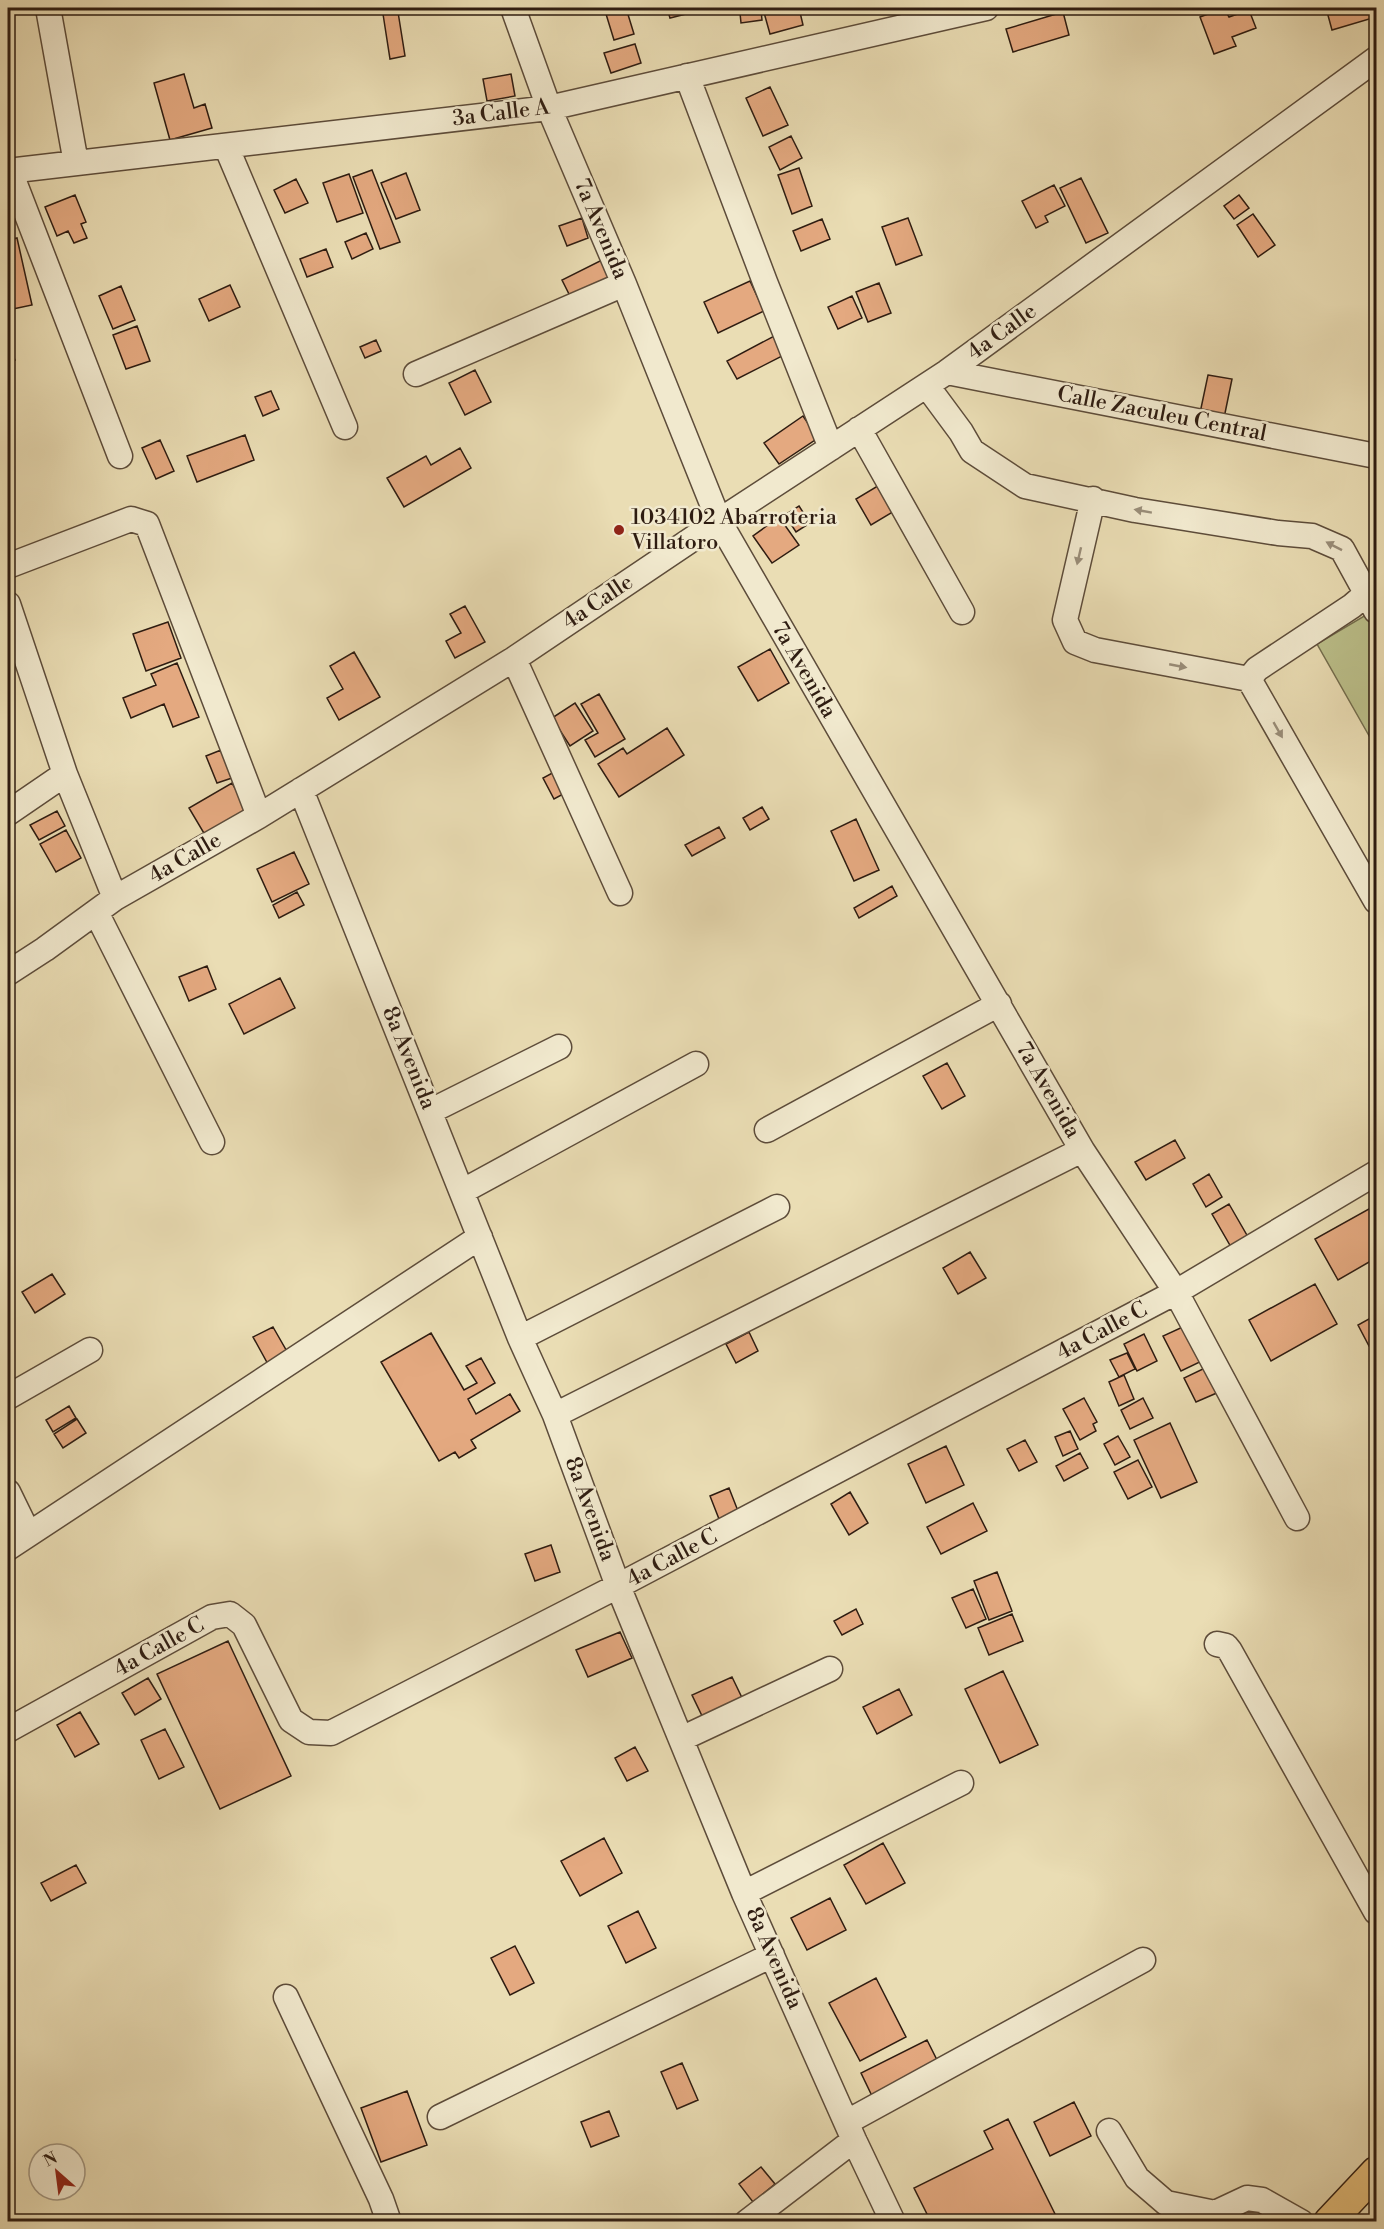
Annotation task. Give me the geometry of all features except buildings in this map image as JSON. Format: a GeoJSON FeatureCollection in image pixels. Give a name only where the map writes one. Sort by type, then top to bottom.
{"type":"FeatureCollection","features":[{"type":"Feature","properties":{"kind":"main road"},"geometry":{"type":"LineString","coordinates":[[1329,2222],[1377,2172]]}},
{"type":"Feature","properties":{"kind":"street"},"geometry":{"type":"LineString","coordinates":[[48,8],[76,163]]}},
{"type":"Feature","properties":{"kind":"street","name":"7a Avenida"},"geometry":{"type":"LineString","coordinates":[[513,8],[549,108],[624,284],[719,521],[1082,1150],[1176,1292],[1297,1518]]}},
{"type":"Feature","properties":{"kind":"street","name":"3a Calle A"},"geometry":{"type":"LineString","coordinates":[[9,171],[549,108],[986,8]]}},
{"type":"Feature","properties":{"kind":"street","name":"4a Calle"},"geometry":{"type":"LineString","coordinates":[[8,973],[115,898],[259,816],[514,659],[719,521],[937,379],[1377,59]]}},
{"type":"Feature","properties":{"kind":"street"},"geometry":{"type":"LineString","coordinates":[[687,76],[831,448]]}},
{"type":"Feature","properties":{"kind":"street"},"geometry":{"type":"LineString","coordinates":[[226,146],[345,427]]}},
{"type":"Feature","properties":{"kind":"street"},"geometry":{"type":"LineString","coordinates":[[9,171],[120,456]]}},
{"type":"Feature","properties":{"kind":"street"},"geometry":{"type":"LineString","coordinates":[[416,374],[624,284]]}},
{"type":"Feature","properties":{"kind":"street"},"geometry":{"type":"LineString","coordinates":[[937,379],[972,451],[1025,486],[1135,510],[1278,533],[1312,536],[1342,549],[1372,602],[1352,606],[1257,669],[1249,679]]}},
{"type":"Feature","properties":{"kind":"street","name":"Calle Zaculeu Central"},"geometry":{"type":"LineString","coordinates":[[937,379],[1377,456]]}},
{"type":"Feature","properties":{"kind":"street"},"geometry":{"type":"LineString","coordinates":[[860,429],[962,612]]}},
{"type":"Feature","properties":{"kind":"street"},"geometry":{"type":"LineString","coordinates":[[1093,499],[1065,620],[1075,642],[1095,650],[1249,679],[1368,869],[1377,901]]}},
{"type":"Feature","properties":{"kind":"street"},"geometry":{"type":"LineString","coordinates":[[8,566],[131,519],[147,524],[259,816]]}},
{"type":"Feature","properties":{"kind":"street"},"geometry":{"type":"LineString","coordinates":[[8,604],[65,774],[115,898]]}},
{"type":"Feature","properties":{"kind":"street"},"geometry":{"type":"LineString","coordinates":[[514,659],[620,893]]}},
{"type":"Feature","properties":{"kind":"street"},"geometry":{"type":"LineString","coordinates":[[8,813],[65,774]]}},
{"type":"Feature","properties":{"kind":"street","name":"8a Avenida"},"geometry":{"type":"LineString","coordinates":[[301,790],[520,1338],[555,1415],[618,1586],[744,1893],[893,2222]]}},
{"type":"Feature","properties":{"kind":"street"},"geometry":{"type":"LineString","coordinates":[[96,912],[212,1142]]}},
{"type":"Feature","properties":{"kind":"street"},"geometry":{"type":"LineString","coordinates":[[767,1130],[999,1004]]}},
{"type":"Feature","properties":{"kind":"street"},"geometry":{"type":"LineString","coordinates":[[431,1111],[560,1047]]}},
{"type":"Feature","properties":{"kind":"street"},"geometry":{"type":"LineString","coordinates":[[463,1191],[696,1064]]}},
{"type":"Feature","properties":{"kind":"street"},"geometry":{"type":"LineString","coordinates":[[555,1415],[1082,1150]]}},
{"type":"Feature","properties":{"kind":"street","name":"4a Calle C"},"geometry":{"type":"LineString","coordinates":[[8,1730],[212,1617],[230,1614],[244,1625],[291,1720],[309,1732],[331,1732],[618,1586],[1176,1292],[1377,1173]]}},
{"type":"Feature","properties":{"kind":"street"},"geometry":{"type":"LineString","coordinates":[[520,1338],[777,1207]]}},
{"type":"Feature","properties":{"kind":"street"},"geometry":{"type":"LineString","coordinates":[[8,1548],[480,1237]]}},
{"type":"Feature","properties":{"kind":"street"},"geometry":{"type":"LineString","coordinates":[[8,1397],[90,1350]]}},
{"type":"Feature","properties":{"kind":"street"},"geometry":{"type":"LineString","coordinates":[[8,1492],[28,1533]]}},
{"type":"Feature","properties":{"kind":"street"},"geometry":{"type":"LineString","coordinates":[[1217,1644],[1226,1646],[1230,1651],[1377,1912]]}},
{"type":"Feature","properties":{"kind":"street"},"geometry":{"type":"LineString","coordinates":[[681,1739],[830,1669]]}},
{"type":"Feature","properties":{"kind":"street"},"geometry":{"type":"LineString","coordinates":[[744,1893],[961,1783]]}},
{"type":"Feature","properties":{"kind":"street"},"geometry":{"type":"LineString","coordinates":[[440,2117],[772,1955]]}},
{"type":"Feature","properties":{"kind":"street"},"geometry":{"type":"LineString","coordinates":[[747,2222],[850,2131],[1143,1960]]}},
{"type":"Feature","properties":{"kind":"street"},"geometry":{"type":"LineString","coordinates":[[286,1998],[381,2199],[389,2222]]}},
{"type":"Feature","properties":{"kind":"street"},"geometry":{"type":"LineString","coordinates":[[1109,2131],[1137,2178],[1166,2203],[1215,2213],[1247,2198],[1263,2200],[1301,2222]]}},
{"type":"Feature","properties":{"kind":"green space"},"geometry":{"type":"Polygon","coordinates":[[[1376,609],[1376,748],[1317,644],[1376,609]]]}},
{"type":"Feature","properties":{"kind":"place","name":"1034102 Abarroteria Villatoro"},"geometry":{"type":"Point","coordinates":[619,530]}}]}
